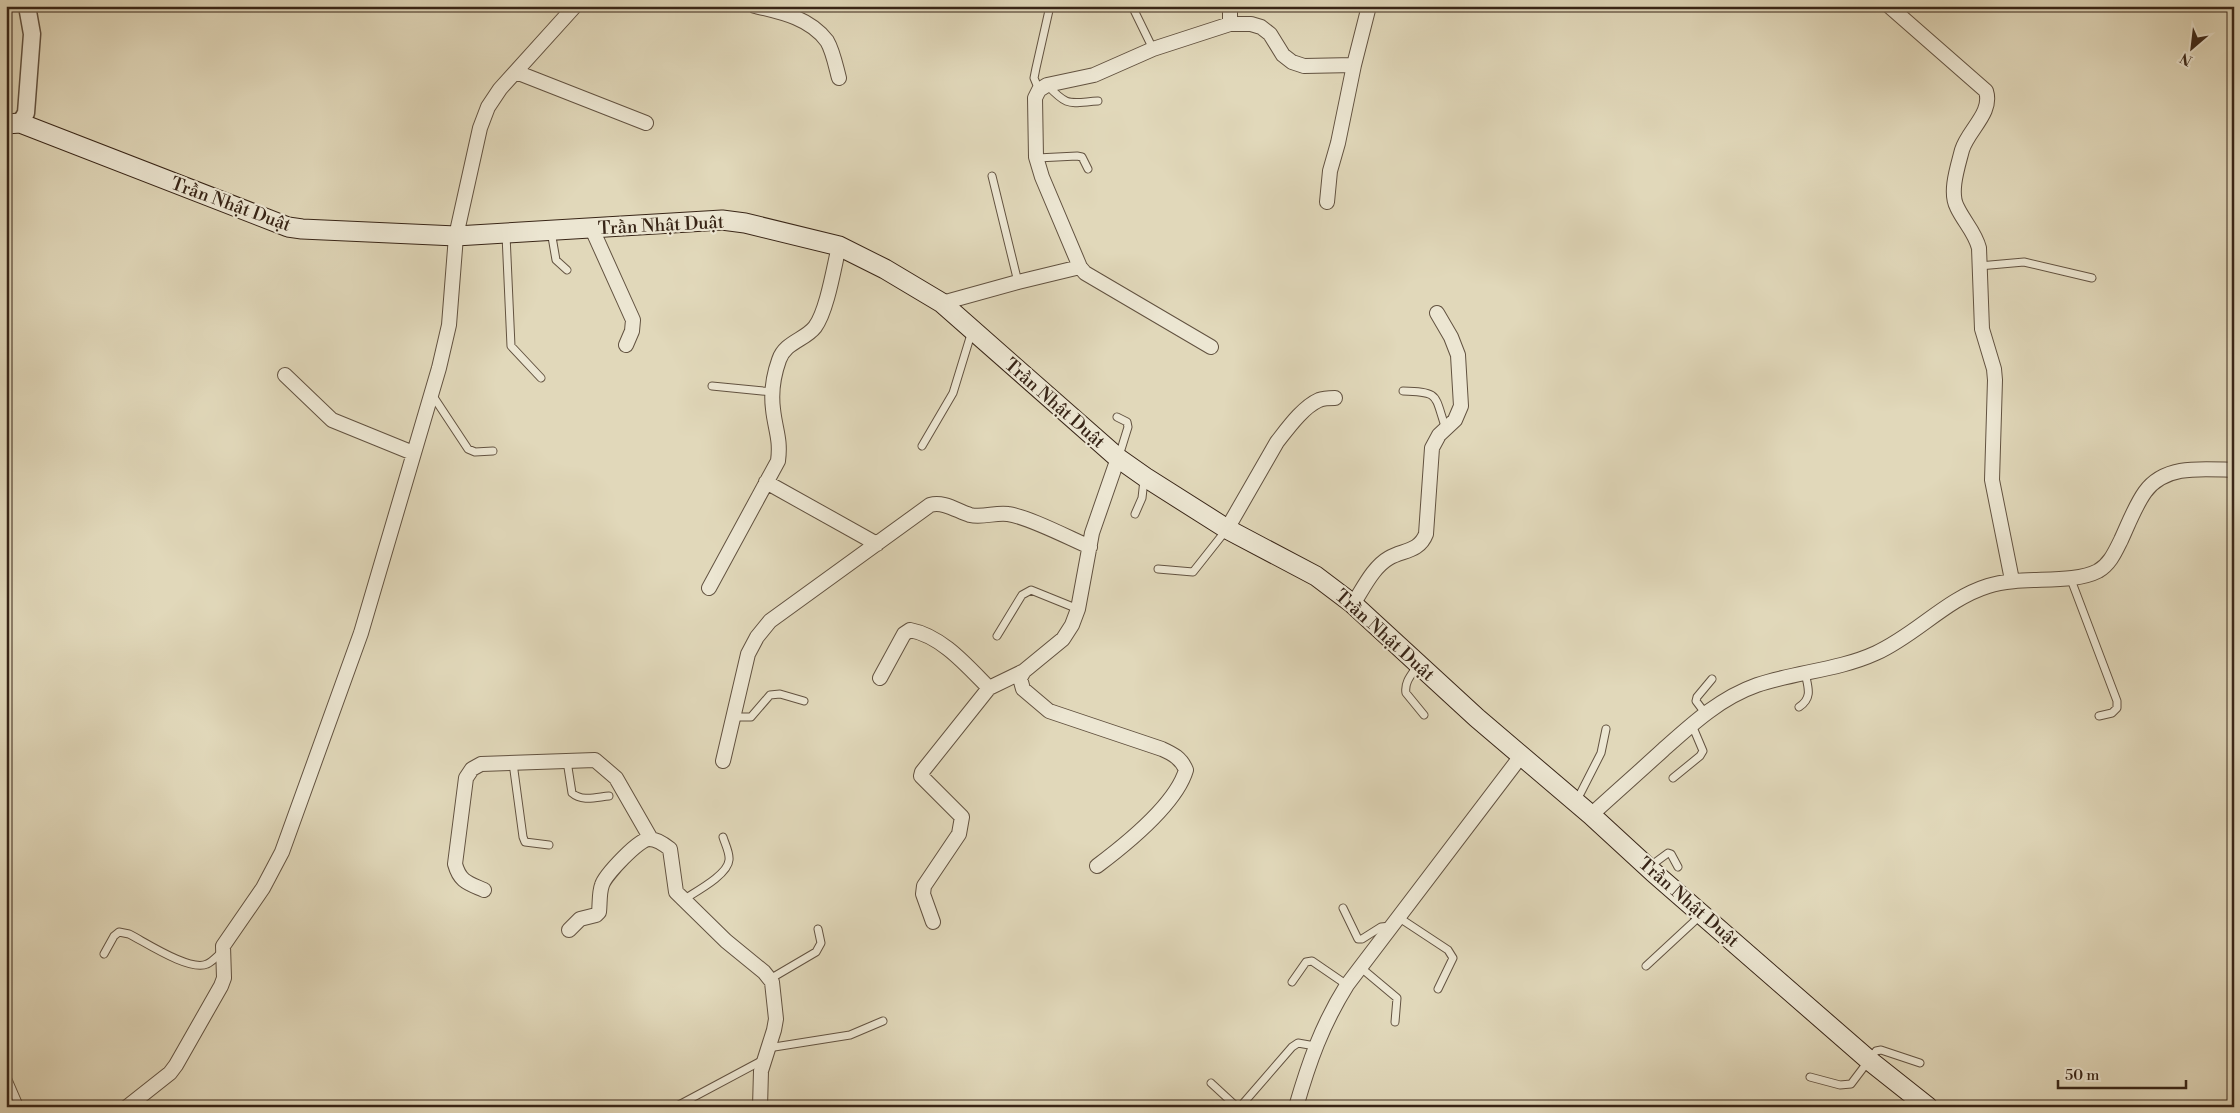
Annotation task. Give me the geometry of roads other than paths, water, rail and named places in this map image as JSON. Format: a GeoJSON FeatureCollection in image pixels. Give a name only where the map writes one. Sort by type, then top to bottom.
{"type":"FeatureCollection","features":[{"type":"Feature","properties":{"kind":"main road","name":"Trần Nhật Duật"},"geometry":{"type":"LineString","coordinates":[[13,124],[288,227],[456,236],[722,220],[745,223],[839,246],[885,269],[942,303],[1118,458],[1227,529],[1316,576],[1353,604],[1521,756],[1591,814],[1648,868],[1870,1061],[1928,1107]]}},
{"type":"Feature","properties":{"kind":"street"},"geometry":{"type":"LineString","coordinates":[[13,124],[26,113],[32,34],[27,6]]}},
{"type":"Feature","properties":{"kind":"street"},"geometry":{"type":"LineString","coordinates":[[127,1107],[170,1073],[176,1065],[221,986],[224,978],[222,952],[227,939],[263,888],[282,852],[361,633],[431,393],[449,324],[456,236],[480,128],[488,107],[500,89],[575,6]]}},
{"type":"Feature","properties":{"kind":"street"},"geometry":{"type":"LineString","coordinates":[[755,6],[784,12],[804,21],[827,42],[839,78]]}},
{"type":"Feature","properties":{"kind":"street"},"geometry":{"type":"LineString","coordinates":[[1230,6],[1230,24]]}},
{"type":"Feature","properties":{"kind":"street"},"geometry":{"type":"LineString","coordinates":[[1328,202],[1330,172],[1341,133],[1354,65],[1369,6]]}},
{"type":"Feature","properties":{"kind":"street"},"geometry":{"type":"LineString","coordinates":[[1889,6],[1986,91],[1989,100],[1962,149],[1954,198],[1957,207],[1976,237],[1982,329],[1994,369],[1995,380],[1992,480],[2012,580]]}},
{"type":"Feature","properties":{"kind":"street"},"geometry":{"type":"LineString","coordinates":[[1211,347],[1085,274],[1080,267],[1036,158],[1035,98],[1043,87],[1100,74],[1153,49],[1230,24],[1251,24],[1261,27],[1270,34],[1283,55],[1292,62],[1304,66],[1354,65]]}},
{"type":"Feature","properties":{"kind":"street"},"geometry":{"type":"LineString","coordinates":[[516,72],[646,123]]}},
{"type":"Feature","properties":{"kind":"street"},"geometry":{"type":"LineString","coordinates":[[592,229],[633,320],[632,331],[626,345]]}},
{"type":"Feature","properties":{"kind":"street"},"geometry":{"type":"LineString","coordinates":[[709,588],[778,461],[780,446],[773,409],[773,392],[782,354],[788,346],[810,333],[821,316],[839,246]]}},
{"type":"Feature","properties":{"kind":"street"},"geometry":{"type":"LineString","coordinates":[[942,303],[1080,267]]}},
{"type":"Feature","properties":{"kind":"street"},"geometry":{"type":"LineString","coordinates":[[1353,604],[1382,562],[1418,547],[1423,542],[1426,534],[1432,448],[1434,442],[1456,420],[1461,406],[1458,355],[1451,337],[1436,313]]}},
{"type":"Feature","properties":{"kind":"street"},"geometry":{"type":"LineString","coordinates":[[285,375],[332,420],[413,453]]}},
{"type":"Feature","properties":{"kind":"street"},"geometry":{"type":"LineString","coordinates":[[1227,529],[1284,433],[1306,409],[1319,400],[1335,398]]}},
{"type":"Feature","properties":{"kind":"street"},"geometry":{"type":"LineString","coordinates":[[933,922],[923,894],[924,886],[959,834],[962,817],[921,776],[922,772],[989,688],[1024,671],[1063,639],[1072,625],[1078,609],[1092,533],[1118,458]]}},
{"type":"Feature","properties":{"kind":"street"},"geometry":{"type":"LineString","coordinates":[[1591,814],[1705,713],[1730,696],[1758,685],[1876,654],[1895,644],[1966,595],[1988,586],[2012,580],[2086,576],[2100,570],[2112,558],[2145,492],[2158,479],[2173,472],[2191,469],[2234,470]]}},
{"type":"Feature","properties":{"kind":"street"},"geometry":{"type":"LineString","coordinates":[[766,482],[877,544]]}},
{"type":"Feature","properties":{"kind":"street"},"geometry":{"type":"LineString","coordinates":[[723,761],[748,654],[757,637],[770,621],[930,506],[937,504],[971,515],[1007,513],[1090,547]]}},
{"type":"Feature","properties":{"kind":"street"},"geometry":{"type":"LineString","coordinates":[[880,678],[904,634],[910,630],[918,632],[954,653],[989,688]]}},
{"type":"Feature","properties":{"kind":"street"},"geometry":{"type":"LineString","coordinates":[[1024,671],[1020,678],[1023,689],[1048,711],[1162,749],[1174,755],[1182,762],[1186,770],[1178,788],[1146,826],[1097,866]]}},
{"type":"Feature","properties":{"kind":"street"},"geometry":{"type":"LineString","coordinates":[[1296,1107],[1314,1046],[1332,1008],[1360,967],[1521,756]]}},
{"type":"Feature","properties":{"kind":"street"},"geometry":{"type":"LineString","coordinates":[[484,890],[465,882],[458,875],[456,864],[466,778],[472,770],[481,764],[595,760],[616,778],[651,839],[670,849],[676,892],[726,941],[770,979],[776,1019],[766,1054],[760,1107]]}},
{"type":"Feature","properties":{"kind":"street"},"geometry":{"type":"LineString","coordinates":[[570,930],[580,919],[596,915],[599,912],[602,884],[609,873],[646,839],[651,839]]}},
{"type":"Feature","properties":{"kind":"lane"},"geometry":{"type":"LineString","coordinates":[[1050,6],[1034,78],[1062,101],[1068,103],[1098,100]]}},
{"type":"Feature","properties":{"kind":"lane"},"geometry":{"type":"LineString","coordinates":[[1132,6],[1153,49]]}},
{"type":"Feature","properties":{"kind":"lane"},"geometry":{"type":"LineString","coordinates":[[1036,158],[1082,157],[1088,169]]}},
{"type":"Feature","properties":{"kind":"lane"},"geometry":{"type":"LineString","coordinates":[[992,176],[1018,282]]}},
{"type":"Feature","properties":{"kind":"lane"},"geometry":{"type":"LineString","coordinates":[[551,231],[556,260],[567,270]]}},
{"type":"Feature","properties":{"kind":"lane"},"geometry":{"type":"LineString","coordinates":[[506,234],[511,346],[541,378]]}},
{"type":"Feature","properties":{"kind":"lane"},"geometry":{"type":"LineString","coordinates":[[1979,266],[2024,262],[2092,278]]}},
{"type":"Feature","properties":{"kind":"lane"},"geometry":{"type":"LineString","coordinates":[[922,446],[953,393],[972,331]]}},
{"type":"Feature","properties":{"kind":"lane"},"geometry":{"type":"LineString","coordinates":[[712,386],[773,392]]}},
{"type":"Feature","properties":{"kind":"lane"},"geometry":{"type":"LineString","coordinates":[[1403,391],[1427,392],[1434,396],[1446,429]]}},
{"type":"Feature","properties":{"kind":"lane"},"geometry":{"type":"LineString","coordinates":[[431,393],[468,449],[475,452],[493,451]]}},
{"type":"Feature","properties":{"kind":"lane"},"geometry":{"type":"LineString","coordinates":[[1117,417],[1127,422],[1128,427],[1118,458]]}},
{"type":"Feature","properties":{"kind":"lane"},"geometry":{"type":"LineString","coordinates":[[1135,514],[1142,498],[1145,477]]}},
{"type":"Feature","properties":{"kind":"lane"},"geometry":{"type":"LineString","coordinates":[[1158,570],[1193,572],[1227,529]]}},
{"type":"Feature","properties":{"kind":"lane"},"geometry":{"type":"LineString","coordinates":[[2070,577],[2117,701],[2117,708],[2112,713],[2100,716]]}},
{"type":"Feature","properties":{"kind":"lane"},"geometry":{"type":"LineString","coordinates":[[997,636],[1022,595],[1031,590],[1078,609]]}},
{"type":"Feature","properties":{"kind":"lane"},"geometry":{"type":"LineString","coordinates":[[1419,664],[1406,683],[1405,688],[1406,693],[1424,715]]}},
{"type":"Feature","properties":{"kind":"lane"},"geometry":{"type":"LineString","coordinates":[[1799,707],[1806,702],[1810,695],[1805,673]]}},
{"type":"Feature","properties":{"kind":"lane"},"geometry":{"type":"LineString","coordinates":[[1705,713],[1696,701],[1697,696],[1712,679]]}},
{"type":"Feature","properties":{"kind":"lane"},"geometry":{"type":"LineString","coordinates":[[733,717],[751,717],[770,695],[780,694],[804,702]]}},
{"type":"Feature","properties":{"kind":"lane"},"geometry":{"type":"LineString","coordinates":[[1674,778],[1700,756],[1703,751],[1692,725]]}},
{"type":"Feature","properties":{"kind":"lane"},"geometry":{"type":"LineString","coordinates":[[1576,802],[1601,753],[1606,729]]}},
{"type":"Feature","properties":{"kind":"lane"},"geometry":{"type":"LineString","coordinates":[[567,761],[572,793],[577,797],[584,798],[609,796]]}},
{"type":"Feature","properties":{"kind":"lane"},"geometry":{"type":"LineString","coordinates":[[513,763],[523,837],[526,842],[549,845]]}},
{"type":"Feature","properties":{"kind":"lane"},"geometry":{"type":"LineString","coordinates":[[683,900],[723,873],[728,866],[730,858],[723,837]]}},
{"type":"Feature","properties":{"kind":"lane"},"geometry":{"type":"LineString","coordinates":[[1648,868],[1668,853],[1671,854],[1678,868]]}},
{"type":"Feature","properties":{"kind":"lane"},"geometry":{"type":"LineString","coordinates":[[1342,908],[1358,939],[1362,940],[1395,921],[1448,950],[1453,958],[1438,989]]}},
{"type":"Feature","properties":{"kind":"lane"},"geometry":{"type":"LineString","coordinates":[[1646,966],[1702,914]]}},
{"type":"Feature","properties":{"kind":"lane"},"geometry":{"type":"LineString","coordinates":[[770,979],[816,952],[821,943],[818,928]]}},
{"type":"Feature","properties":{"kind":"lane"},"geometry":{"type":"LineString","coordinates":[[104,954],[114,936],[119,932],[129,934],[182,961],[196,966],[206,965],[222,952]]}},
{"type":"Feature","properties":{"kind":"lane"},"geometry":{"type":"LineString","coordinates":[[1292,982],[1306,962],[1312,961],[1347,985]]}},
{"type":"Feature","properties":{"kind":"lane"},"geometry":{"type":"LineString","coordinates":[[1360,967],[1397,998],[1395,1022]]}},
{"type":"Feature","properties":{"kind":"lane"},"geometry":{"type":"LineString","coordinates":[[675,1107],[766,1054],[850,1035],[883,1021]]}},
{"type":"Feature","properties":{"kind":"lane"},"geometry":{"type":"LineString","coordinates":[[1211,1083],[1238,1107],[1292,1047],[1298,1043],[1314,1046]]}},
{"type":"Feature","properties":{"kind":"lane"},"geometry":{"type":"LineString","coordinates":[[1810,1077],[1840,1085],[1850,1084],[1876,1051],[1881,1050],[1920,1063]]}},
{"type":"Feature","properties":{"kind":"lane"},"geometry":{"type":"LineString","coordinates":[[6,1075],[19,1106]]}}]}
